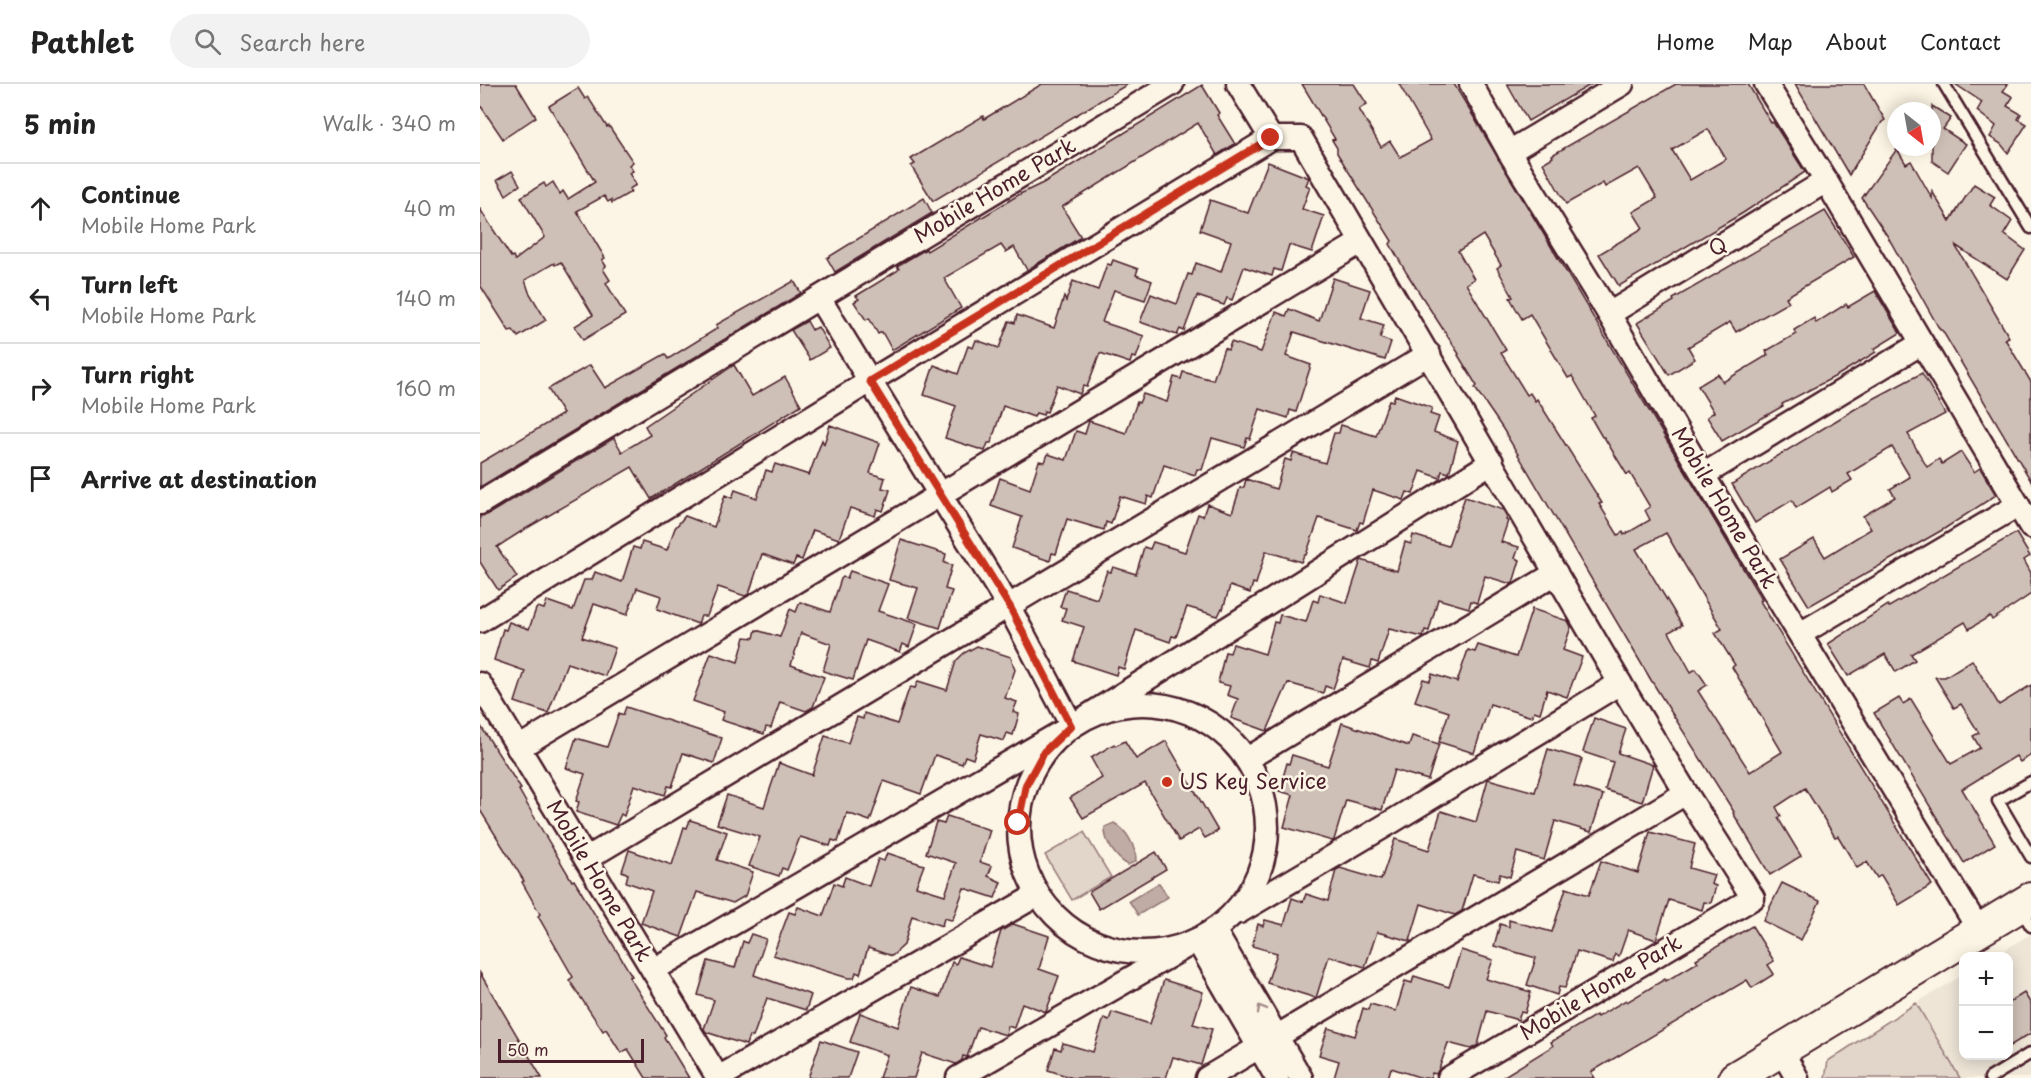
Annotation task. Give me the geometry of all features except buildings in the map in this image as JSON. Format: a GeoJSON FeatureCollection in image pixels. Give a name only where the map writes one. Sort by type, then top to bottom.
{"type":"FeatureCollection","features":[{"type":"Feature","properties":{"kind":"main road"},"geometry":{"type":"LineString","coordinates":[[1735,1078],[1979,930],[2027,910]]}},
{"type":"Feature","properties":{"kind":"street","name":"Mobile Home Park"},"geometry":{"type":"LineString","coordinates":[[480,504],[1172,84]]}},
{"type":"Feature","properties":{"kind":"street"},"geometry":{"type":"LineString","coordinates":[[1238,84],[1271,138]]}},
{"type":"Feature","properties":{"kind":"street","name":"Mobile Home Park"},"geometry":{"type":"LineString","coordinates":[[1471,84],[1509,152],[1609,314],[1703,475],[1979,930]]}},
{"type":"Feature","properties":{"kind":"street"},"geometry":{"type":"LineString","coordinates":[[1509,152],[1622,84]]}},
{"type":"Feature","properties":{"kind":"street"},"geometry":{"type":"LineString","coordinates":[[1766,84],[2031,527]]}},
{"type":"Feature","properties":{"kind":"street"},"geometry":{"type":"LineString","coordinates":[[480,620],[1271,138],[1300,138],[1686,793],[1207,1078]]}},
{"type":"Feature","properties":{"kind":"street","name":"Q"},"geometry":{"type":"LineString","coordinates":[[1609,314],[1826,181]]}},
{"type":"Feature","properties":{"kind":"street"},"geometry":{"type":"LineString","coordinates":[[518,748],[1361,242]]}},
{"type":"Feature","properties":{"kind":"street"},"geometry":{"type":"LineString","coordinates":[[819,298],[1010,607],[1071,726]]}},
{"type":"Feature","properties":{"kind":"street"},"geometry":{"type":"LineString","coordinates":[[1703,475],[1922,343]]}},
{"type":"Feature","properties":{"kind":"street"},"geometry":{"type":"LineString","coordinates":[[586,859],[1429,354]]}},
{"type":"Feature","properties":{"kind":"street"},"geometry":{"type":"LineString","coordinates":[[653,970],[1071,726],[1492,462]]}},
{"type":"Feature","properties":{"kind":"street"},"geometry":{"type":"LineString","coordinates":[[1800,634],[2018,505]]}},
{"type":"Feature","properties":{"kind":"street"},"geometry":{"type":"LineString","coordinates":[[1247,759],[1556,573]]}},
{"type":"Feature","properties":{"kind":"street"},"geometry":{"type":"LineString","coordinates":[[958,1078],[1214,929],[1620,683]]}},
{"type":"Feature","properties":{"kind":"street","name":"Mobile Home Park"},"geometry":{"type":"LineString","coordinates":[[480,684],[718,1078]]}},
{"type":"Feature","properties":{"kind":"street"},"geometry":{"type":"LineString","coordinates":[[1147,703],[1186,710],[1220,730],[1247,759],[1264,798],[1267,841],[1255,882],[1214,929],[1162,951],[1126,952],[1092,942],[1061,922],[1037,895],[1022,860],[1018,823],[1020,813],[1026,785],[1044,752],[1071,726],[1107,708],[1147,703]]}},
{"type":"Feature","properties":{"kind":"street","name":"Mobile Home Park"},"geometry":{"type":"LineString","coordinates":[[1449,1078],[1753,898],[1686,793]]}},
{"type":"Feature","properties":{"kind":"street"},"geometry":{"type":"LineString","coordinates":[[718,1078],[1037,895]]}},
{"type":"Feature","properties":{"kind":"street"},"geometry":{"type":"LineString","coordinates":[[1214,929],[1268,1042],[1277,1078]]}},
{"type":"Feature","properties":{"kind":"street"},"geometry":{"type":"LineString","coordinates":[[1268,1042],[1301,1078]]}},
{"type":"Feature","properties":{"kind":"street"},"geometry":{"type":"LineString","coordinates":[[1781,1050],[1797,1078]]}},
{"type":"Feature","properties":{"kind":"lane"},"geometry":{"type":"LineString","coordinates":[[1944,84],[2031,228]]}},
{"type":"Feature","properties":{"kind":"lane"},"geometry":{"type":"LineString","coordinates":[[2031,782],[1998,801],[2031,857]]}},
{"type":"Feature","properties":{"kind":"lane"},"geometry":{"type":"LineString","coordinates":[[1990,1078],[2031,1053]]}},
{"type":"Feature","properties":{"kind":"shaded area"},"geometry":{"type":"Polygon","coordinates":[[[1114,823],[1127,834],[1134,850],[1136,861],[1128,865],[1115,854],[1106,838],[1105,827],[1114,823]]]}},
{"type":"Feature","properties":{"kind":"shaded area"},"geometry":{"type":"Polygon","coordinates":[[[1084,832],[1111,877],[1072,900],[1045,855],[1084,832]]]}},
{"type":"Feature","properties":{"kind":"shaded area"},"geometry":{"type":"Polygon","coordinates":[[[1159,883],[1168,897],[1138,915],[1129,901],[1159,883]]]}},
{"type":"Feature","properties":{"kind":"shaded area"},"geometry":{"type":"Polygon","coordinates":[[[2031,934],[2031,1078],[1960,1078],[1916,1003],[1959,977],[1959,1060],[2013,1060],[2013,952],[2001,952],[2031,934]]]}},
{"type":"Feature","properties":{"kind":"shaded area"},"geometry":{"type":"Polygon","coordinates":[[[1916,1003],[1960,1078],[1825,1078],[1828,1061],[1916,1003]]]}},
{"type":"Feature","properties":{"kind":"place","name":"US Key Service"},"geometry":{"type":"Point","coordinates":[1167,782]}},
{"type":"Feature","properties":{"kind":"route"},"geometry":{"type":"LineString","coordinates":[[1018,823],[1026,785],[1044,752],[1071,726],[1010,607],[870,381],[1271,138]]}}]}
